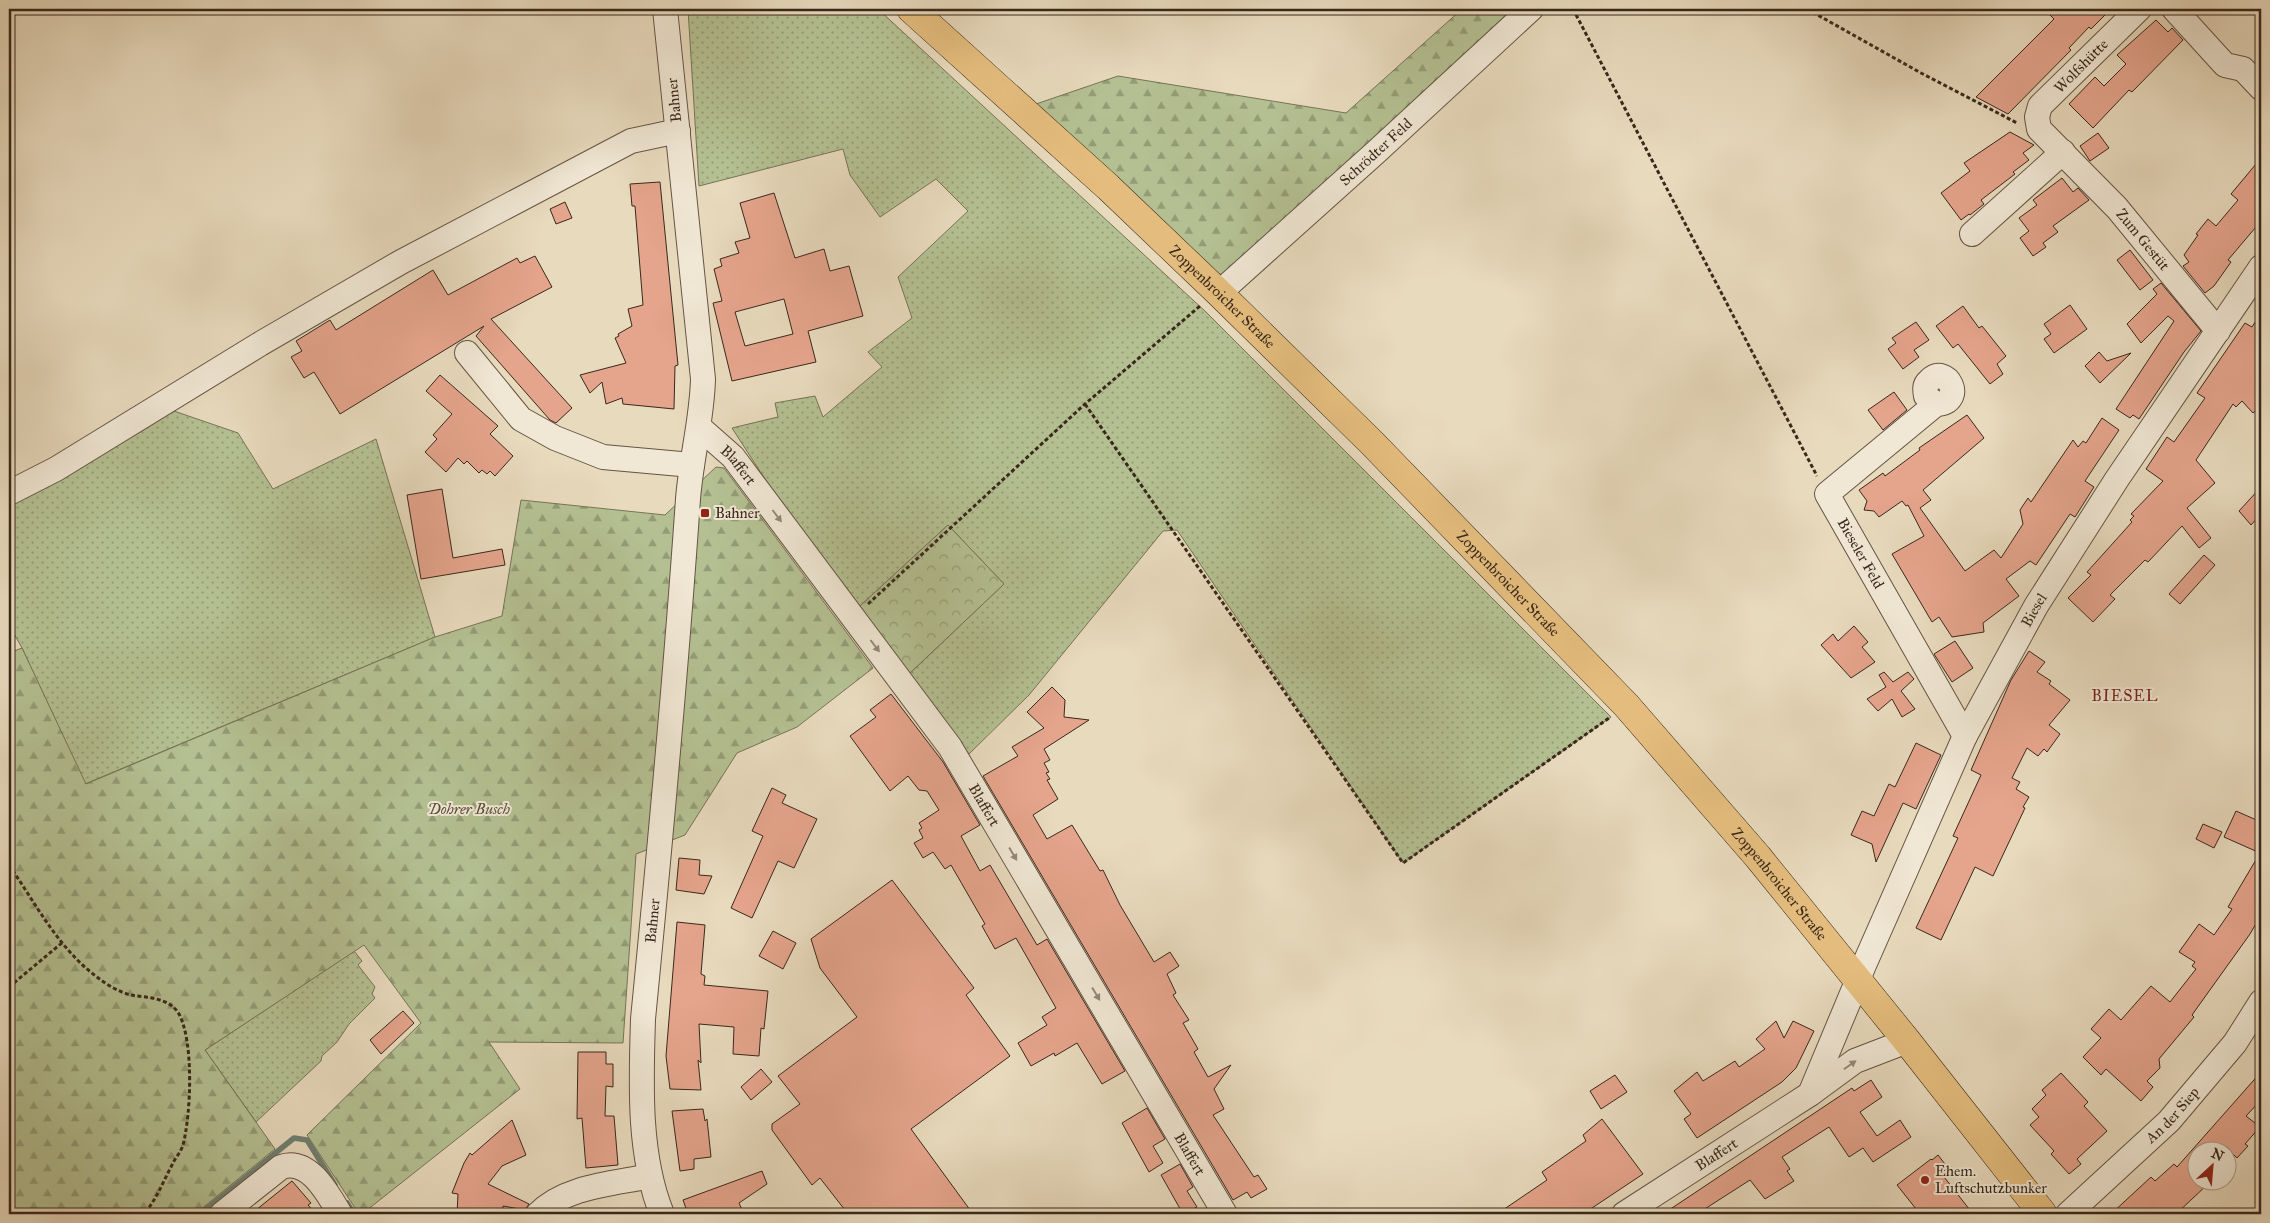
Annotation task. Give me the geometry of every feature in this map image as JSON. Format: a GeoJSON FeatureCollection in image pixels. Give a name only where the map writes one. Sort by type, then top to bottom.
{"type":"FeatureCollection","features":[{"type":"Feature","properties":{"kind":"main road","name":"Zoppenbroicher Straße"},"geometry":{"type":"LineString","coordinates":[[911,9],[1108,187],[1220,293],[1372,443],[1626,705],[1758,857],[1907,1041],[2043,1214]]}},
{"type":"Feature","properties":{"kind":"street","name":"Bahner"},"geometry":{"type":"LineString","coordinates":[[662,1214],[653,1192],[644,1125],[641,1061],[643,1019],[692,465],[699,427],[703,379],[665,9]]}},
{"type":"Feature","properties":{"kind":"street","name":"Schrödter Feld"},"geometry":{"type":"LineString","coordinates":[[1220,293],[1531,9]]}},
{"type":"Feature","properties":{"kind":"street","name":"Wolfshütte"},"geometry":{"type":"LineString","coordinates":[[2039,130],[2037,117],[2040,106],[2139,9]]}},
{"type":"Feature","properties":{"kind":"street"},"geometry":{"type":"LineString","coordinates":[[2174,9],[2226,65],[2243,69],[2261,88]]}},
{"type":"Feature","properties":{"kind":"street","name":"Zum Gestüt"},"geometry":{"type":"LineString","coordinates":[[2039,130],[2117,208],[2218,331]]}},
{"type":"Feature","properties":{"kind":"street"},"geometry":{"type":"LineString","coordinates":[[9,493],[56,469],[260,344],[401,262],[631,141],[678,131]]}},
{"type":"Feature","properties":{"kind":"street"},"geometry":{"type":"LineString","coordinates":[[1972,234],[2063,152]]}},
{"type":"Feature","properties":{"kind":"street","name":"Biesel"},"geometry":{"type":"LineString","coordinates":[[1857,981],[1965,736],[2036,606],[2261,267]]}},
{"type":"Feature","properties":{"kind":"street"},"geometry":{"type":"LineString","coordinates":[[467,353],[521,418],[555,438],[604,457],[692,465]]}},
{"type":"Feature","properties":{"kind":"street"},"geometry":{"type":"LineString","coordinates":[[1827,494],[1936,404]]}},
{"type":"Feature","properties":{"kind":"street","name":"Blaffert"},"geometry":{"type":"LineString","coordinates":[[699,427],[733,457],[950,748],[1225,1214]]}},
{"type":"Feature","properties":{"kind":"street","name":"Bieseler Feld"},"geometry":{"type":"LineString","coordinates":[[1827,494],[1965,736]]}},
{"type":"Feature","properties":{"kind":"street"},"geometry":{"type":"LineString","coordinates":[[1810,1094],[1857,981]]}},
{"type":"Feature","properties":{"kind":"street","name":"An der Siep"},"geometry":{"type":"LineString","coordinates":[[2068,1214],[2169,1121],[2235,1043],[2261,1002]]}},
{"type":"Feature","properties":{"kind":"street","name":"Blaffert"},"geometry":{"type":"LineString","coordinates":[[1624,1214],[1810,1094],[1855,1061],[1907,1041]]}},
{"type":"Feature","properties":{"kind":"street"},"geometry":{"type":"LineString","coordinates":[[222,1214],[281,1167],[292,1164],[305,1169],[318,1182],[340,1214]]}},
{"type":"Feature","properties":{"kind":"street"},"geometry":{"type":"LineString","coordinates":[[538,1214],[550,1203],[578,1191],[650,1176]]}},
{"type":"Feature","properties":{"kind":"path"},"geometry":{"type":"LineString","coordinates":[[1573,9],[1827,494]]}},
{"type":"Feature","properties":{"kind":"path"},"geometry":{"type":"LineString","coordinates":[[1807,9],[1910,67],[2026,128],[2039,130]]}},
{"type":"Feature","properties":{"kind":"path"},"geometry":{"type":"LineString","coordinates":[[853,618],[1085,404],[1204,302],[1220,293]]}},
{"type":"Feature","properties":{"kind":"path"},"geometry":{"type":"LineString","coordinates":[[1085,404],[1403,863],[1611,717],[1604,710]]}},
{"type":"Feature","properties":{"kind":"path"},"geometry":{"type":"LineString","coordinates":[[9,865],[53,934],[97,977],[116,989],[131,995],[162,1000],[178,1012],[185,1034],[190,1062],[190,1086],[182,1146],[152,1205],[144,1214]]}},
{"type":"Feature","properties":{"kind":"path"},"geometry":{"type":"LineString","coordinates":[[9,987],[63,942]]}},
{"type":"Feature","properties":{"kind":"green space"},"geometry":{"type":"Polygon","coordinates":[[[688,9],[878,9],[1206,312],[1611,717],[1403,863],[1177,530],[1163,531],[1029,695],[969,754],[909,674],[1004,584],[948,525],[860,606],[774,493],[732,428],[778,417],[775,403],[815,396],[823,417],[882,367],[868,352],[912,318],[898,277],[968,211],[936,179],[880,217],[850,175],[843,149],[699,186],[688,9]]]}},
{"type":"Feature","properties":{"kind":"green space"},"geometry":{"type":"Polygon","coordinates":[[[1462,9],[1518,9],[1227,285],[1036,104],[1118,76],[1346,113],[1462,9]]]}},
{"type":"Feature","properties":{"kind":"green space"},"geometry":{"type":"Polygon","coordinates":[[[168,409],[238,433],[273,489],[376,439],[435,637],[85,784],[22,648],[9,625],[9,497],[168,409]]]}},
{"type":"Feature","properties":{"kind":"green space","name":"Dohrer Busch"},"geometry":{"type":"Polygon","coordinates":[[[716,467],[724,468],[873,668],[797,727],[737,753],[685,835],[636,854],[623,1043],[489,1042],[520,1089],[362,1214],[359,1214],[307,1135],[421,1023],[364,945],[205,1050],[275,1149],[195,1214],[9,1214],[9,653],[22,648],[86,784],[435,637],[502,616],[521,500],[665,515],[716,467]]]}},
{"type":"Feature","properties":{"kind":"green space"},"geometry":{"type":"Polygon","coordinates":[[[948,525],[1004,584],[909,674],[860,606],[948,525]]]}},
{"type":"Feature","properties":{"kind":"green space"},"geometry":{"type":"Polygon","coordinates":[[[354,951],[362,961],[358,965],[375,987],[372,994],[375,998],[349,1024],[337,1042],[322,1056],[321,1061],[256,1122],[205,1050],[354,951]]]}},
{"type":"Feature","properties":{"kind":"building"},"geometry":{"type":"Polygon","coordinates":[[[2044,9],[2111,9],[2091,29],[2089,27],[2069,48],[2071,50],[2008,114],[1976,97],[2054,19],[2044,9]]]}},
{"type":"Feature","properties":{"kind":"building"},"geometry":{"type":"Polygon","coordinates":[[[2156,20],[2168,32],[2172,28],[2183,40],[2132,92],[2129,90],[2093,128],[2069,104],[2095,77],[2104,86],[2126,64],[2117,55],[2156,20]]]}},
{"type":"Feature","properties":{"kind":"building"},"geometry":{"type":"Polygon","coordinates":[[[2010,132],[2034,145],[2023,153],[2029,160],[2013,172],[2015,174],[1981,200],[1984,204],[1961,220],[1941,193],[1970,171],[1964,163],[2010,132]]]}},
{"type":"Feature","properties":{"kind":"building"},"geometry":{"type":"Polygon","coordinates":[[[2098,133],[2109,148],[2090,161],[2080,146],[2098,133]]]}},
{"type":"Feature","properties":{"kind":"building"},"geometry":{"type":"Polygon","coordinates":[[[2261,158],[2261,221],[2228,260],[2231,262],[2214,286],[2205,293],[2183,266],[2189,262],[2184,255],[2198,235],[2196,234],[2208,219],[2216,226],[2238,200],[2231,194],[2261,158]]]}},
{"type":"Feature","properties":{"kind":"building"},"geometry":{"type":"Polygon","coordinates":[[[2062,178],[2073,192],[2078,188],[2089,200],[2053,226],[2058,232],[2043,243],[2046,247],[2033,256],[2020,238],[2029,231],[2019,218],[2037,205],[2033,200],[2062,178]]]}},
{"type":"Feature","properties":{"kind":"building"},"geometry":{"type":"Polygon","coordinates":[[[660,182],[678,365],[675,366],[674,409],[623,404],[622,398],[606,404],[602,382],[590,393],[580,375],[626,363],[615,338],[619,336],[618,334],[632,326],[628,309],[643,305],[635,206],[632,206],[630,184],[660,182]]]}},
{"type":"Feature","properties":{"kind":"building"},"geometry":{"type":"Polygon","coordinates":[[[774,193],[795,258],[824,249],[830,271],[849,266],[863,316],[808,331],[816,362],[732,381],[713,303],[722,301],[714,269],[722,266],[720,259],[739,253],[735,242],[750,238],[740,203],[774,193]],[[784,299],[735,312],[745,346],[793,334],[784,299]]]}},
{"type":"Feature","properties":{"kind":"building"},"geometry":{"type":"Polygon","coordinates":[[[565,202],[572,218],[556,224],[550,209],[565,202]]]}},
{"type":"Feature","properties":{"kind":"building"},"geometry":{"type":"Polygon","coordinates":[[[2130,250],[2153,280],[2140,290],[2117,260],[2130,250]]]}},
{"type":"Feature","properties":{"kind":"building"},"geometry":{"type":"Polygon","coordinates":[[[535,256],[552,287],[491,319],[572,408],[556,423],[550,420],[476,336],[484,326],[340,414],[314,372],[304,378],[291,357],[302,351],[296,341],[330,320],[336,330],[433,270],[448,295],[517,258],[520,263],[535,256]]]}},
{"type":"Feature","properties":{"kind":"building"},"geometry":{"type":"Polygon","coordinates":[[[2161,283],[2201,331],[2184,352],[2139,419],[2133,415],[2130,418],[2116,409],[2174,321],[2168,316],[2141,343],[2127,324],[2157,294],[2153,289],[2161,283]]]}},
{"type":"Feature","properties":{"kind":"building"},"geometry":{"type":"Polygon","coordinates":[[[2070,305],[2087,329],[2054,353],[2044,339],[2051,334],[2044,324],[2070,305]]]}},
{"type":"Feature","properties":{"kind":"building"},"geometry":{"type":"Polygon","coordinates":[[[1963,306],[1979,328],[1982,326],[2006,356],[1997,364],[2003,374],[1990,384],[1958,344],[1953,348],[1936,326],[1963,306]]]}},
{"type":"Feature","properties":{"kind":"building"},"geometry":{"type":"Polygon","coordinates":[[[2261,313],[2261,406],[2253,413],[2242,401],[2236,407],[2233,404],[2196,460],[2215,483],[2187,508],[2211,538],[2199,548],[2182,526],[2148,562],[2145,560],[2110,595],[2115,599],[2093,622],[2068,598],[2091,575],[2087,572],[2132,522],[2130,520],[2134,516],[2131,514],[2163,481],[2146,469],[2167,437],[2174,442],[2205,398],[2197,393],[2245,323],[2252,327],[2261,313]]]}},
{"type":"Feature","properties":{"kind":"building"},"geometry":{"type":"Polygon","coordinates":[[[1916,322],[1929,340],[1914,350],[1919,357],[1903,369],[1888,349],[1896,343],[1892,338],[1916,322]]]}},
{"type":"Feature","properties":{"kind":"building"},"geometry":{"type":"Polygon","coordinates":[[[2099,352],[2107,361],[2131,353],[2100,383],[2085,366],[2099,352]]]}},
{"type":"Feature","properties":{"kind":"building"},"geometry":{"type":"Polygon","coordinates":[[[440,375],[498,426],[490,434],[513,456],[495,476],[490,471],[487,474],[482,470],[479,473],[467,461],[464,464],[458,458],[446,472],[425,452],[437,439],[433,435],[452,414],[426,391],[440,375]]]}},
{"type":"Feature","properties":{"kind":"building"},"geometry":{"type":"Polygon","coordinates":[[[1894,392],[1907,410],[1883,430],[1868,410],[1894,392]]]}},
{"type":"Feature","properties":{"kind":"building"},"geometry":{"type":"Polygon","coordinates":[[[1967,415],[1984,438],[1923,490],[1931,500],[1920,508],[1965,571],[1994,550],[2001,558],[2023,524],[2020,510],[2028,498],[2031,502],[2073,440],[2078,447],[2083,441],[2086,443],[2102,418],[2119,430],[2085,481],[2094,487],[2075,517],[2070,514],[2036,565],[2030,561],[2006,579],[2019,596],[1983,623],[1984,632],[1952,637],[1939,617],[1932,622],[1892,554],[1924,536],[1908,505],[1906,506],[1902,501],[1879,517],[1874,511],[1864,510],[1867,501],[1859,490],[1883,473],[1885,476],[1920,450],[1919,448],[1967,415]]]}},
{"type":"Feature","properties":{"kind":"building"},"geometry":{"type":"Polygon","coordinates":[[[2261,487],[2261,514],[2251,525],[2239,511],[2261,487]]]}},
{"type":"Feature","properties":{"kind":"building"},"geometry":{"type":"Polygon","coordinates":[[[442,489],[453,558],[502,549],[505,565],[421,579],[407,495],[442,489]]]}},
{"type":"Feature","properties":{"kind":"building"},"geometry":{"type":"Polygon","coordinates":[[[2204,555],[2215,565],[2180,604],[2169,594],[2204,555]]]}},
{"type":"Feature","properties":{"kind":"building"},"geometry":{"type":"Polygon","coordinates":[[[1854,626],[1868,642],[1862,647],[1875,662],[1851,678],[1821,645],[1833,634],[1838,641],[1854,626]]]}},
{"type":"Feature","properties":{"kind":"building"},"geometry":{"type":"Polygon","coordinates":[[[1955,641],[1973,668],[1952,682],[1934,654],[1955,641]]]}},
{"type":"Feature","properties":{"kind":"building"},"geometry":{"type":"Polygon","coordinates":[[[2029,651],[2045,662],[2037,672],[2051,681],[2049,684],[2070,700],[2049,725],[2060,734],[2047,752],[2044,749],[2038,756],[2027,748],[2012,778],[2020,782],[2016,789],[2029,797],[2023,807],[2025,808],[1993,876],[1975,867],[1941,940],[1916,928],[1958,838],[1953,836],[1981,775],[1971,770],[2011,680],[2029,651]]]}},
{"type":"Feature","properties":{"kind":"building"},"geometry":{"type":"Polygon","coordinates":[[[1884,672],[1893,682],[1908,672],[1914,679],[1901,691],[1915,709],[1902,717],[1892,699],[1878,711],[1867,699],[1886,687],[1879,675],[1884,672]]]}},
{"type":"Feature","properties":{"kind":"building"},"geometry":{"type":"Polygon","coordinates":[[[1052,687],[1065,700],[1064,717],[1089,720],[1044,749],[1050,760],[1044,763],[1049,772],[1046,773],[1050,779],[1047,780],[1058,799],[1033,815],[1047,839],[1072,825],[1100,871],[1103,870],[1120,905],[1154,962],[1170,952],[1179,966],[1167,974],[1176,993],[1173,995],[1189,1020],[1183,1023],[1198,1049],[1194,1052],[1208,1077],[1231,1065],[1214,1089],[1224,1109],[1213,1115],[1254,1177],[1258,1175],[1267,1189],[1251,1198],[1247,1192],[1233,1200],[983,776],[1018,756],[1012,747],[1044,728],[1027,712],[1052,687]]]}},
{"type":"Feature","properties":{"kind":"building"},"geometry":{"type":"Polygon","coordinates":[[[891,694],[943,762],[980,825],[961,836],[980,871],[990,865],[1037,945],[1047,939],[1125,1071],[1102,1084],[1077,1043],[1055,1056],[1054,1053],[1031,1066],[1018,1043],[1047,1025],[1042,1017],[1056,1008],[1016,938],[995,949],[982,926],[985,924],[951,865],[945,869],[933,852],[923,858],[914,843],[923,838],[919,830],[922,828],[919,823],[939,810],[927,791],[919,790],[908,776],[890,791],[850,736],[876,717],[870,710],[891,694]]]}},
{"type":"Feature","properties":{"kind":"building"},"geometry":{"type":"Polygon","coordinates":[[[1916,743],[1941,755],[1916,809],[1903,803],[1876,862],[1872,844],[1851,835],[1862,811],[1874,816],[1889,784],[1895,787],[1916,743]]]}},
{"type":"Feature","properties":{"kind":"building"},"geometry":{"type":"Polygon","coordinates":[[[772,788],[786,795],[782,803],[817,819],[794,868],[778,861],[752,918],[731,908],[763,836],[752,831],[772,788]]]}},
{"type":"Feature","properties":{"kind":"building"},"geometry":{"type":"Polygon","coordinates":[[[2236,811],[2261,822],[2261,915],[2250,934],[2192,1015],[2194,1017],[2159,1059],[2160,1068],[2147,1081],[2153,1087],[2141,1101],[2106,1069],[2101,1075],[2083,1057],[2101,1038],[2091,1029],[2109,1009],[2121,1020],[2151,986],[2170,1002],[2196,969],[2192,966],[2195,962],[2179,952],[2199,924],[2214,935],[2232,909],[2228,907],[2260,853],[2224,837],[2236,811]]]}},
{"type":"Feature","properties":{"kind":"building"},"geometry":{"type":"Polygon","coordinates":[[[2203,824],[2222,832],[2214,848],[2196,839],[2203,824]]]}},
{"type":"Feature","properties":{"kind":"building"},"geometry":{"type":"Polygon","coordinates":[[[679,858],[700,860],[699,875],[712,876],[704,894],[676,890],[679,858]]]}},
{"type":"Feature","properties":{"kind":"building"},"geometry":{"type":"Polygon","coordinates":[[[892,880],[974,988],[966,995],[1010,1056],[911,1129],[973,1214],[848,1214],[820,1178],[812,1185],[772,1130],[772,1124],[800,1104],[778,1076],[857,1017],[820,968],[811,939],[892,880]]]}},
{"type":"Feature","properties":{"kind":"building"},"geometry":{"type":"Polygon","coordinates":[[[677,922],[705,925],[701,974],[705,976],[704,985],[768,991],[764,1029],[761,1028],[759,1056],[733,1054],[734,1027],[699,1024],[701,1063],[698,1060],[701,1090],[670,1089],[666,1056],[677,922]]]}},
{"type":"Feature","properties":{"kind":"building"},"geometry":{"type":"Polygon","coordinates":[[[773,931],[796,943],[783,969],[759,956],[773,931]]]}},
{"type":"Feature","properties":{"kind":"building"},"geometry":{"type":"Polygon","coordinates":[[[403,1011],[414,1023],[381,1054],[370,1040],[403,1011]]]}},
{"type":"Feature","properties":{"kind":"building"},"geometry":{"type":"Polygon","coordinates":[[[1776,1021],[1784,1038],[1793,1021],[1814,1031],[1796,1068],[1782,1082],[1697,1138],[1684,1119],[1691,1114],[1674,1091],[1697,1072],[1703,1081],[1735,1061],[1739,1067],[1765,1049],[1756,1039],[1776,1021]]]}},
{"type":"Feature","properties":{"kind":"building"},"geometry":{"type":"Polygon","coordinates":[[[578,1052],[606,1052],[606,1064],[613,1064],[613,1087],[606,1086],[605,1116],[614,1116],[618,1165],[586,1168],[582,1118],[577,1119],[578,1052]]]}},
{"type":"Feature","properties":{"kind":"building"},"geometry":{"type":"Polygon","coordinates":[[[761,1069],[772,1082],[751,1100],[741,1087],[761,1069]]]}},
{"type":"Feature","properties":{"kind":"building"},"geometry":{"type":"Polygon","coordinates":[[[2261,1072],[2261,1100],[2246,1116],[2260,1127],[2245,1144],[2248,1146],[2238,1157],[2238,1140],[2201,1140],[2261,1072]]]}},
{"type":"Feature","properties":{"kind":"building"},"geometry":{"type":"Polygon","coordinates":[[[2061,1073],[2088,1102],[2084,1106],[2107,1131],[2077,1159],[2081,1164],[2069,1174],[2051,1154],[2054,1151],[2030,1125],[2039,1117],[2032,1109],[2046,1095],[2042,1090],[2061,1073]]]}},
{"type":"Feature","properties":{"kind":"building"},"geometry":{"type":"Polygon","coordinates":[[[1615,1075],[1627,1092],[1601,1109],[1590,1091],[1615,1075]]]}},
{"type":"Feature","properties":{"kind":"building"},"geometry":{"type":"Polygon","coordinates":[[[1871,1080],[1882,1097],[1860,1112],[1877,1136],[1900,1120],[1911,1137],[1873,1162],[1863,1148],[1849,1157],[1829,1127],[1782,1157],[1790,1169],[1787,1171],[1794,1181],[1765,1199],[1750,1180],[1697,1214],[1663,1214],[1852,1088],[1854,1091],[1871,1080]]]}},
{"type":"Feature","properties":{"kind":"building"},"geometry":{"type":"Polygon","coordinates":[[[1147,1108],[1165,1139],[1153,1146],[1163,1163],[1149,1172],[1122,1123],[1147,1108]]]}},
{"type":"Feature","properties":{"kind":"building"},"geometry":{"type":"Polygon","coordinates":[[[703,1109],[705,1121],[707,1119],[711,1157],[694,1159],[694,1169],[680,1171],[672,1111],[703,1109]]]}},
{"type":"Feature","properties":{"kind":"building"},"geometry":{"type":"Polygon","coordinates":[[[1602,1119],[1643,1174],[1583,1214],[1497,1214],[1547,1180],[1542,1172],[1586,1141],[1583,1135],[1602,1119]]]}},
{"type":"Feature","properties":{"kind":"building"},"geometry":{"type":"Polygon","coordinates":[[[512,1120],[526,1155],[502,1166],[488,1184],[529,1204],[525,1210],[503,1206],[503,1214],[457,1214],[458,1194],[452,1193],[464,1163],[470,1153],[472,1155],[512,1120]]]}},
{"type":"Feature","properties":{"kind":"building","name":"Ehem. Luftschutzbunker"},"geometry":{"type":"Polygon","coordinates":[[[1938,1155],[1948,1168],[1941,1173],[1973,1214],[1920,1214],[1897,1185],[1938,1155]]]}},
{"type":"Feature","properties":{"kind":"building"},"geometry":{"type":"Polygon","coordinates":[[[2188,1155],[2188,1190],[2202,1190],[2176,1214],[2111,1214],[2151,1177],[2155,1181],[2174,1164],[2177,1167],[2188,1155]]]}},
{"type":"Feature","properties":{"kind":"building"},"geometry":{"type":"Polygon","coordinates":[[[1180,1164],[1193,1187],[1187,1191],[1197,1207],[1183,1214],[1161,1175],[1180,1164]]]}},
{"type":"Feature","properties":{"kind":"building"},"geometry":{"type":"Polygon","coordinates":[[[762,1171],[767,1184],[739,1203],[744,1214],[688,1214],[683,1200],[762,1171]]]}},
{"type":"Feature","properties":{"kind":"building"},"geometry":{"type":"Polygon","coordinates":[[[292,1181],[311,1203],[308,1205],[316,1214],[251,1214],[292,1181]]]}},
{"type":"Feature","properties":{"kind":"waterway"},"geometry":{"type":"LineString","coordinates":[[200,1214],[294,1138],[307,1140],[335,1185]]}},
{"type":"Feature","properties":{"kind":"waterway"},"geometry":{"type":"LineString","coordinates":[[347,1203],[354,1214]]}},
{"type":"Feature","properties":{"kind":"place","name":"Bahner"},"geometry":{"type":"Point","coordinates":[705,513]}},
{"type":"Feature","properties":{"kind":"place","name":"Ehem. Luftschutzbunker"},"geometry":{"type":"Point","coordinates":[1925,1180]}},
{"type":"Feature","properties":{"kind":"district","name":"BIESEL"},"geometry":{"type":"Point","coordinates":[2125,695]}}]}
